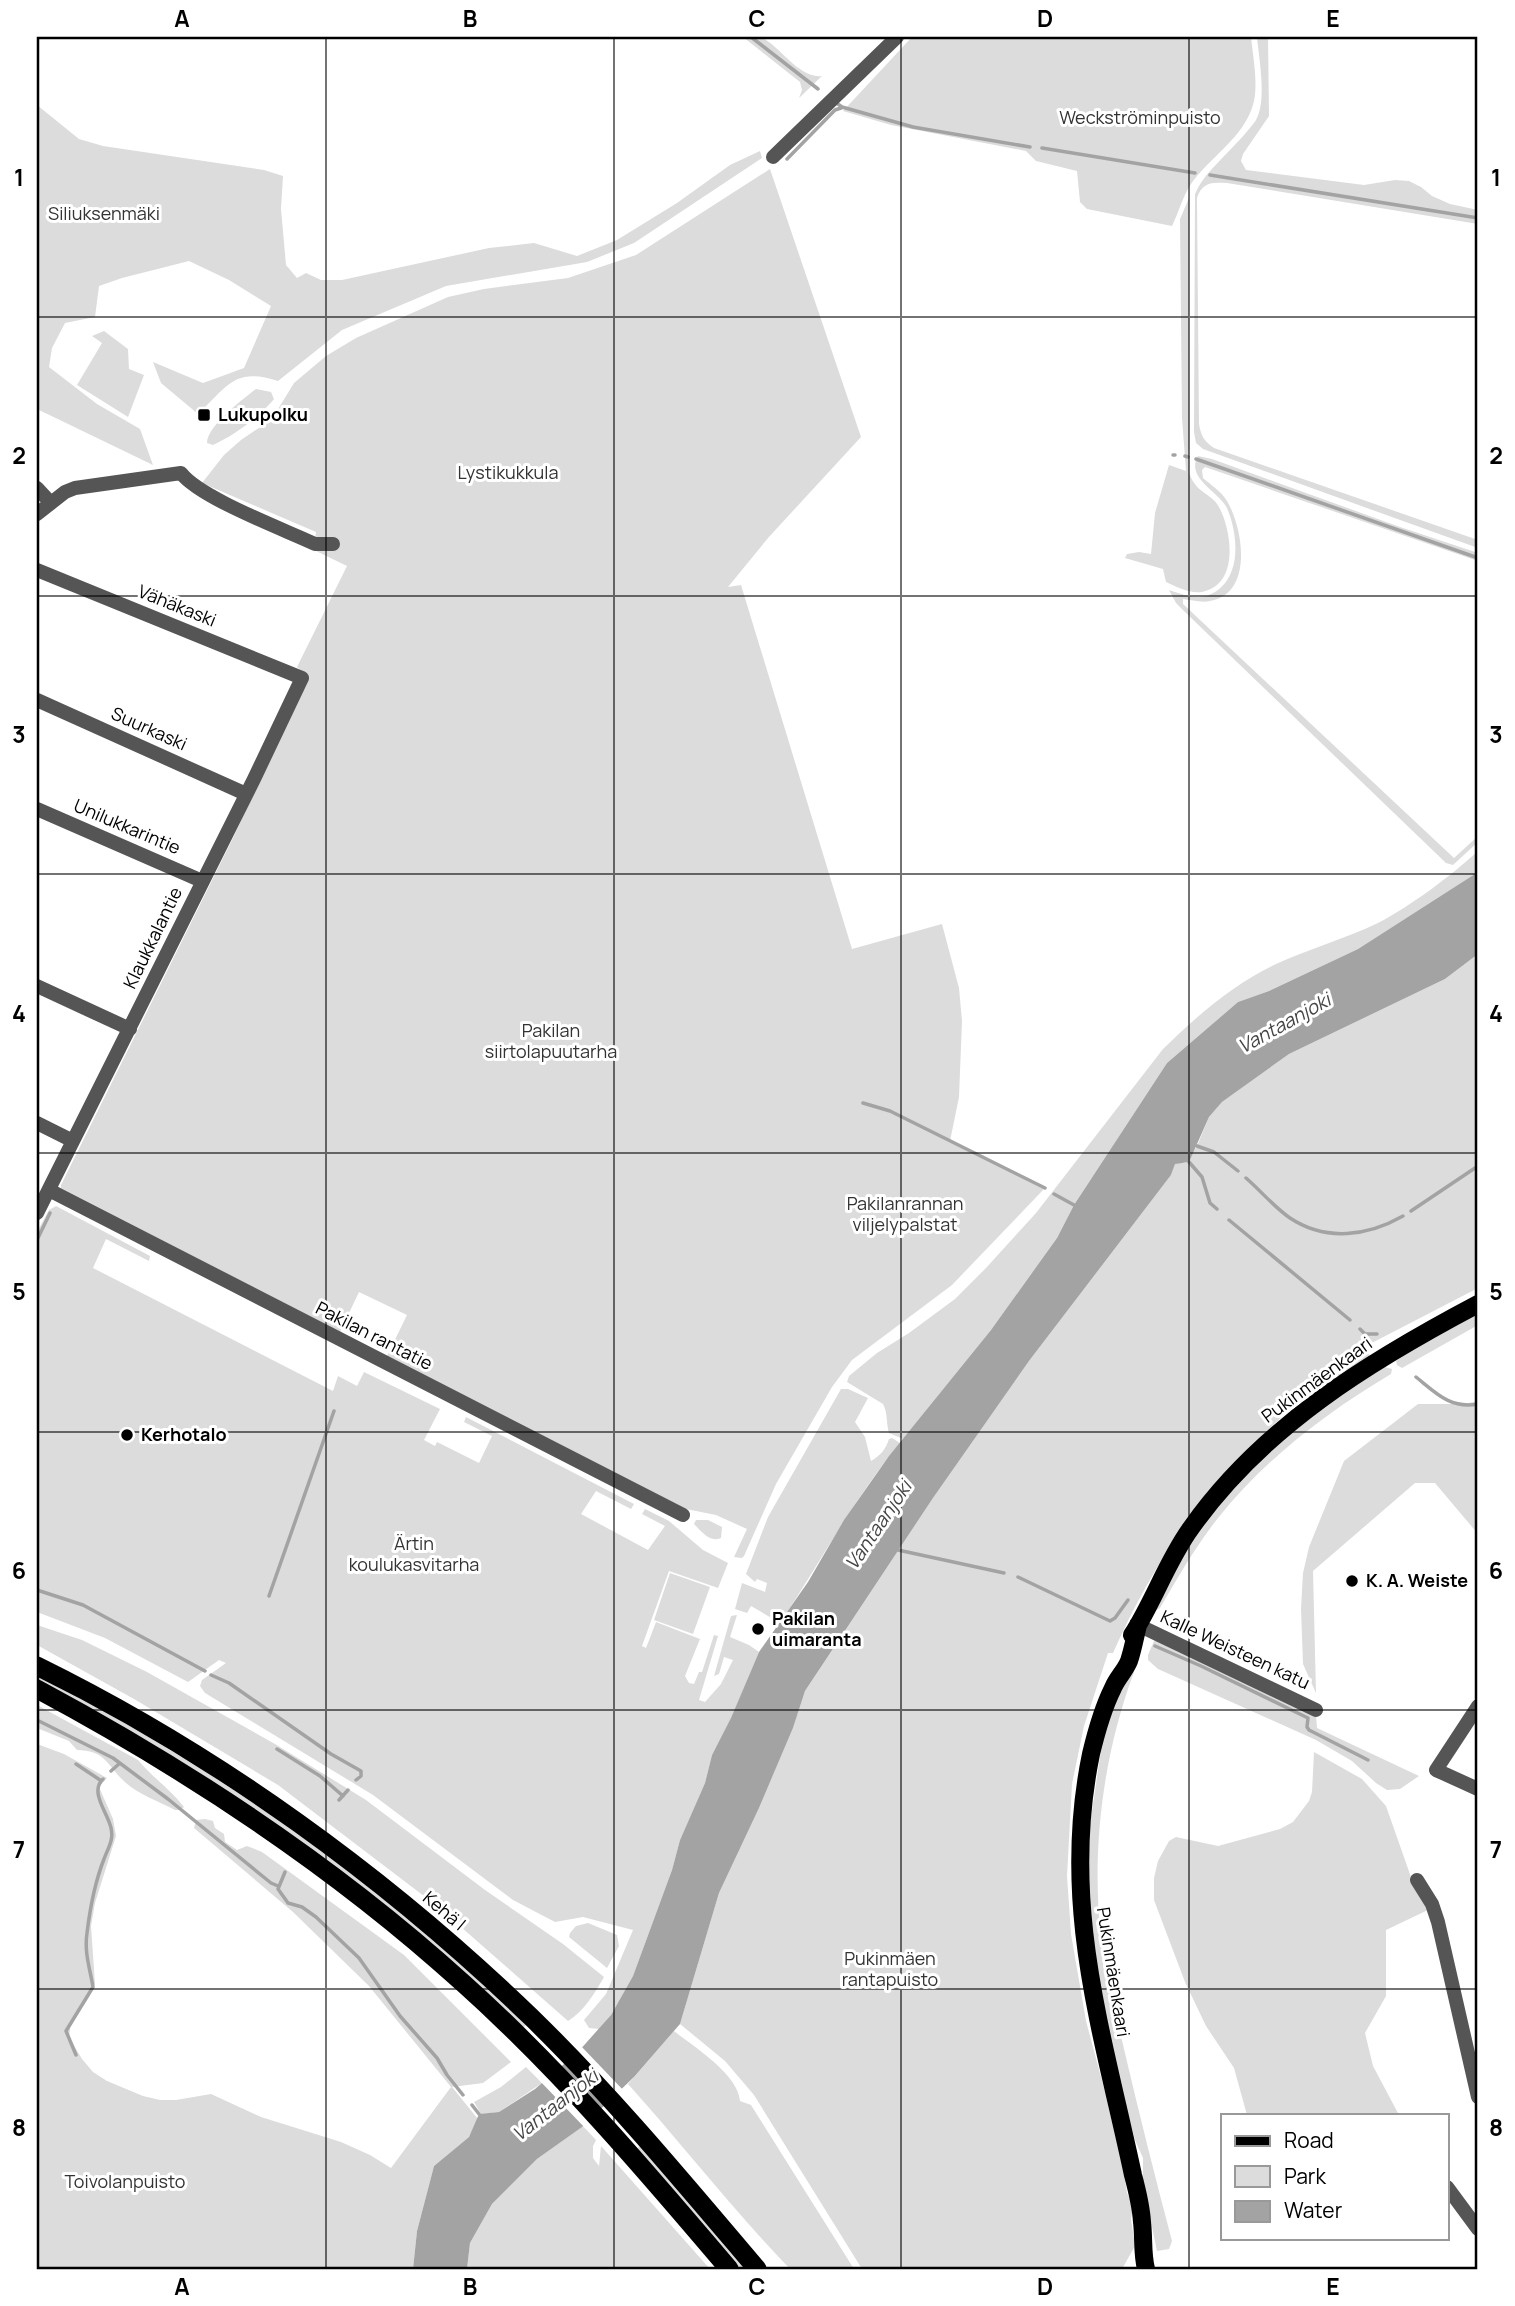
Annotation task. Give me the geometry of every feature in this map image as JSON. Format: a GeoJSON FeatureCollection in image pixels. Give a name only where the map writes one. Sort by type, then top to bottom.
{"type":"FeatureCollection","features":[{"type":"Feature","properties":{"kind":"highway","name":"Kehä I"},"geometry":{"type":"LineString","coordinates":[[37,1666],[175,1742],[251,1791],[378,1884],[437,1932],[533,2019],[647,2140],[757,2269]]}},
{"type":"Feature","properties":{"kind":"highway"},"geometry":{"type":"LineString","coordinates":[[37,1689],[164,1761],[239,1808],[304,1854],[421,1945],[517,2034],[631,2154],[729,2269]]}},
{"type":"Feature","properties":{"kind":"main road","name":"Pukinmäenkaari"},"geometry":{"type":"LineString","coordinates":[[1146,2269],[1142,2251],[1142,2222],[1093,1999],[1083,1929],[1080,1856],[1085,1791],[1092,1752],[1114,1686],[1114,1669],[1119,1654],[1138,1625],[1165,1570],[1190,1529],[1226,1485],[1266,1443],[1322,1398],[1373,1364],[1478,1304]]}},
{"type":"Feature","properties":{"kind":"main road","name":"Pukinmäenkaari"},"geometry":{"type":"LineString","coordinates":[[1142,2222],[1150,2237],[1155,2269]]}},
{"type":"Feature","properties":{"kind":"street"},"geometry":{"type":"LineString","coordinates":[[773,157],[897,37]]}},
{"type":"Feature","properties":{"kind":"street"},"geometry":{"type":"LineString","coordinates":[[37,514],[50,502],[75,488],[181,473],[187,481],[207,494],[315,544],[333,544]]}},
{"type":"Feature","properties":{"kind":"street"},"geometry":{"type":"LineString","coordinates":[[37,488],[50,502]]}},
{"type":"Feature","properties":{"kind":"street","name":"Vähäkaski"},"geometry":{"type":"LineString","coordinates":[[37,570],[302,678]]}},
{"type":"Feature","properties":{"kind":"street","name":"Klaukkalantie"},"geometry":{"type":"LineString","coordinates":[[37,1213],[302,678]]}},
{"type":"Feature","properties":{"kind":"street","name":"Suurkaski"},"geometry":{"type":"LineString","coordinates":[[37,699],[246,794]]}},
{"type":"Feature","properties":{"kind":"street","name":"Unilukkarintie"},"geometry":{"type":"LineString","coordinates":[[37,809],[202,881]]}},
{"type":"Feature","properties":{"kind":"street"},"geometry":{"type":"LineString","coordinates":[[37,986],[130,1029]]}},
{"type":"Feature","properties":{"kind":"street"},"geometry":{"type":"LineString","coordinates":[[37,1123],[73,1141]]}},
{"type":"Feature","properties":{"kind":"street","name":"Pakilan rantatie"},"geometry":{"type":"LineString","coordinates":[[49,1190],[682,1515]]}},
{"type":"Feature","properties":{"kind":"street","name":"Kalle Weisteen katu"},"geometry":{"type":"LineString","coordinates":[[1138,1625],[1316,1710]]}},
{"type":"Feature","properties":{"kind":"street"},"geometry":{"type":"LineString","coordinates":[[1478,1706],[1436,1770],[1478,1789]]}},
{"type":"Feature","properties":{"kind":"street"},"geometry":{"type":"LineString","coordinates":[[1417,1880],[1432,1903],[1438,1922],[1478,2097]]}},
{"type":"Feature","properties":{"kind":"street"},"geometry":{"type":"LineString","coordinates":[[1448,2188],[1478,2229]]}},
{"type":"Feature","properties":{"kind":"green space"},"geometry":{"type":"Polygon","coordinates":[[[743,37],[760,37],[797,67],[813,75],[822,76],[799,98],[802,90],[800,82],[743,37]]]}},
{"type":"Feature","properties":{"kind":"green space","name":"Weckströminpuisto"},"geometry":{"type":"Polygon","coordinates":[[[912,37],[1251,37],[1255,77],[1254,101],[1243,126],[1189,187],[1172,226],[1087,209],[1080,202],[1077,171],[1036,161],[1026,151],[891,125],[843,111],[912,37]]]}},
{"type":"Feature","properties":{"kind":"green space"},"geometry":{"type":"Polygon","coordinates":[[[1257,37],[1268,37],[1269,116],[1243,154],[1241,161],[1246,170],[1364,185],[1395,180],[1409,181],[1450,204],[1478,210],[1478,224],[1227,183],[1205,186],[1197,198],[1199,424],[1202,435],[1214,448],[1478,540],[1478,548],[1203,449],[1196,443],[1195,194],[1206,176],[1254,123],[1258,115],[1262,82],[1257,37]]]}},
{"type":"Feature","properties":{"kind":"green space","name":"Siliuksenmäki"},"geometry":{"type":"Polygon","coordinates":[[[37,105],[79,139],[103,146],[264,170],[283,176],[281,209],[286,265],[297,278],[306,273],[321,280],[342,280],[489,248],[534,243],[577,256],[617,240],[677,203],[730,165],[760,151],[762,158],[634,243],[587,262],[446,286],[342,330],[278,381],[251,376],[233,382],[198,414],[161,383],[153,362],[203,383],[244,368],[271,306],[229,280],[189,261],[99,286],[95,317],[65,323],[52,348],[49,367],[97,404],[140,429],[153,465],[37,409],[37,105]]]}},
{"type":"Feature","properties":{"kind":"green space","name":"Pakilan siirtolapuutarha"},"geometry":{"type":"Polygon","coordinates":[[[770,169],[861,437],[768,538],[728,587],[741,585],[852,949],[942,924],[959,988],[962,1021],[959,1097],[950,1141],[1044,1189],[952,1285],[852,1360],[832,1387],[776,1484],[742,1558],[734,1557],[747,1529],[716,1515],[686,1509],[387,1356],[407,1315],[359,1292],[340,1332],[61,1188],[61,1185],[234,836],[308,676],[297,667],[347,566],[314,550],[316,532],[202,483],[224,455],[272,419],[294,383],[326,356],[356,338],[448,297],[484,289],[568,278],[636,255],[770,169]]]}},
{"type":"Feature","properties":{"kind":"green space"},"geometry":{"type":"Polygon","coordinates":[[[1189,198],[1189,473],[1196,486],[1220,509],[1229,544],[1227,569],[1222,579],[1214,587],[1202,592],[1184,590],[1166,582],[1163,569],[1125,558],[1127,554],[1139,552],[1151,554],[1155,513],[1169,465],[1186,471],[1182,418],[1180,219],[1189,198]]]}},
{"type":"Feature","properties":{"kind":"green space"},"geometry":{"type":"Polygon","coordinates":[[[104,331],[128,349],[129,369],[144,375],[128,417],[77,385],[102,343],[92,336],[104,331]]]}},
{"type":"Feature","properties":{"kind":"green space"},"geometry":{"type":"Polygon","coordinates":[[[256,389],[271,392],[274,399],[238,431],[213,445],[207,443],[219,421],[256,389]]]}},
{"type":"Feature","properties":{"kind":"green space"},"geometry":{"type":"Polygon","coordinates":[[[1198,456],[1478,553],[1478,561],[1205,467],[1202,470],[1203,478],[1225,497],[1233,513],[1240,542],[1239,573],[1224,596],[1207,602],[1183,599],[1183,604],[1454,858],[1478,836],[1478,842],[1453,865],[1446,863],[1176,603],[1169,590],[1192,597],[1209,595],[1224,585],[1234,565],[1235,542],[1231,518],[1223,502],[1199,478],[1195,464],[1198,456]]]}},
{"type":"Feature","properties":{"kind":"green space"},"geometry":{"type":"Polygon","coordinates":[[[1478,851],[1478,872],[1358,949],[1269,991],[1238,1002],[1167,1063],[1074,1205],[1057,1238],[991,1330],[903,1439],[889,1433],[883,1404],[847,1382],[849,1376],[877,1353],[955,1299],[986,1268],[1036,1213],[1163,1049],[1202,1014],[1244,982],[1274,965],[1391,916],[1431,890],[1478,851]]]}},
{"type":"Feature","properties":{"kind":"green space","name":"Pukinmäen rantapuisto"},"geometry":{"type":"Polygon","coordinates":[[[1478,954],[1478,1288],[1366,1346],[1370,1357],[1292,1408],[1230,1468],[1165,1555],[1113,1653],[1108,1653],[1084,1726],[1072,1784],[1067,1876],[1071,1934],[1086,2021],[1127,2193],[1133,2205],[1131,2219],[1135,2246],[1122,2269],[862,2269],[754,2095],[725,2061],[680,2024],[719,1893],[759,1808],[793,1728],[805,1691],[933,1498],[1029,1361],[1171,1175],[1175,1163],[1186,1163],[1197,1146],[1209,1117],[1222,1102],[1289,1054],[1445,979],[1478,954]]]}},
{"type":"Feature","properties":{"kind":"green space","name":"Ärtin koulukasvitarha"},"geometry":{"type":"Polygon","coordinates":[[[56,1206],[150,1256],[149,1261],[106,1239],[93,1268],[333,1391],[338,1376],[357,1386],[364,1372],[440,1409],[424,1440],[435,1446],[437,1442],[479,1463],[492,1436],[464,1422],[466,1417],[634,1504],[631,1509],[596,1491],[581,1514],[648,1550],[665,1526],[642,1514],[645,1509],[669,1521],[703,1550],[728,1563],[718,1588],[669,1571],[642,1646],[646,1648],[656,1622],[700,1639],[685,1676],[689,1683],[694,1684],[699,1672],[702,1672],[714,1635],[718,1636],[699,1700],[705,1702],[721,1684],[733,1660],[724,1657],[719,1674],[714,1676],[731,1616],[737,1615],[730,1637],[759,1652],[731,1719],[712,1755],[705,1783],[680,1840],[672,1870],[633,1976],[611,2015],[599,2029],[589,2028],[584,2020],[606,1994],[633,1930],[583,1917],[555,1922],[513,1900],[373,1795],[205,1693],[200,1686],[202,1680],[226,1663],[219,1660],[188,1682],[105,1638],[37,1612],[37,1232],[49,1210],[56,1206]]]}},
{"type":"Feature","properties":{"kind":"green space"},"geometry":{"type":"Polygon","coordinates":[[[1478,1312],[1478,1325],[1402,1368],[1397,1365],[1396,1361],[1442,1331],[1478,1312]]]}},
{"type":"Feature","properties":{"kind":"green space"},"geometry":{"type":"Polygon","coordinates":[[[1385,1367],[1392,1369],[1391,1374],[1298,1438],[1236,1496],[1202,1540],[1160,1608],[1155,1611],[1181,1554],[1227,1493],[1275,1446],[1301,1425],[1385,1367]]]}},
{"type":"Feature","properties":{"kind":"green space"},"geometry":{"type":"Polygon","coordinates":[[[841,1389],[848,1389],[868,1398],[855,1422],[865,1437],[871,1461],[882,1452],[889,1439],[900,1443],[852,1508],[780,1623],[751,1606],[747,1613],[735,1609],[742,1583],[765,1592],[767,1583],[757,1579],[755,1582],[746,1574],[768,1517],[841,1389]]]}},
{"type":"Feature","properties":{"kind":"green space"},"geometry":{"type":"Polygon","coordinates":[[[1478,1401],[1478,1534],[1435,1483],[1415,1483],[1313,1571],[1316,1693],[1303,1664],[1303,1573],[1309,1547],[1344,1461],[1418,1404],[1464,1404],[1478,1401]]]}},
{"type":"Feature","properties":{"kind":"green space"},"geometry":{"type":"Polygon","coordinates":[[[696,1520],[708,1520],[722,1527],[721,1538],[706,1536],[694,1524],[696,1520]]]}},
{"type":"Feature","properties":{"kind":"green space"},"geometry":{"type":"Polygon","coordinates":[[[670,1573],[710,1587],[693,1634],[654,1620],[670,1573]]]}},
{"type":"Feature","properties":{"kind":"green space"},"geometry":{"type":"Polygon","coordinates":[[[37,1625],[82,1640],[147,1672],[275,1744],[366,1800],[604,1977],[593,1995],[568,2021],[437,1906],[278,1785],[37,1645],[37,1625]]]}},
{"type":"Feature","properties":{"kind":"green space"},"geometry":{"type":"Polygon","coordinates":[[[1156,1640],[1316,1715],[1317,1728],[1419,1776],[1400,1789],[1387,1790],[1352,1761],[1316,1740],[1158,1669],[1148,1660],[1156,1640]]]}},
{"type":"Feature","properties":{"kind":"green space"},"geometry":{"type":"Polygon","coordinates":[[[1130,1669],[1134,1672],[1115,1734],[1103,1798],[1099,1831],[1098,1896],[1102,1944],[1110,1989],[1172,2241],[1169,2249],[1157,2251],[1143,2183],[1143,2158],[1135,2140],[1099,1993],[1087,1895],[1089,1831],[1103,1737],[1130,1669]]]}},
{"type":"Feature","properties":{"kind":"green space"},"geometry":{"type":"Polygon","coordinates":[[[37,1674],[172,1749],[313,1843],[432,1938],[527,2024],[523,2028],[482,1989],[37,1680],[37,1674]]]}},
{"type":"Feature","properties":{"kind":"green space"},"geometry":{"type":"Polygon","coordinates":[[[37,1705],[138,1760],[184,1807],[175,1810],[143,1794],[126,1783],[100,1756],[77,1750],[69,1741],[37,1728],[37,1705]]]}},
{"type":"Feature","properties":{"kind":"green space","name":"Toivolanpuisto"},"geometry":{"type":"Polygon","coordinates":[[[37,1744],[64,1754],[107,1778],[99,1787],[113,1819],[116,1836],[95,1903],[91,1926],[95,1984],[71,2022],[69,2037],[93,2072],[107,2081],[160,2100],[211,2094],[261,2117],[341,2142],[391,2168],[451,2087],[369,1986],[293,1912],[194,1828],[196,1820],[205,1819],[213,1821],[215,1828],[224,1834],[225,1842],[237,1850],[247,1846],[262,1852],[404,1955],[511,2062],[483,2083],[452,2087],[478,2119],[469,2137],[434,2166],[417,2231],[413,2269],[37,2269],[37,1744]]]}},
{"type":"Feature","properties":{"kind":"green space"},"geometry":{"type":"Polygon","coordinates":[[[1314,1752],[1362,1779],[1386,1806],[1412,1880],[1428,1910],[1386,1930],[1386,1996],[1365,2033],[1373,2066],[1398,2114],[1247,2114],[1234,2068],[1206,2026],[1185,1982],[1154,1900],[1154,1878],[1158,1861],[1169,1841],[1176,1837],[1218,1846],[1280,1829],[1293,1822],[1309,1801],[1314,1752]]]}},
{"type":"Feature","properties":{"kind":"green space"},"geometry":{"type":"Polygon","coordinates":[[[588,1923],[617,1935],[619,1946],[607,1968],[569,1937],[576,1926],[588,1923]]]}},
{"type":"Feature","properties":{"kind":"green space"},"geometry":{"type":"Polygon","coordinates":[[[674,2031],[724,2071],[732,2081],[740,2101],[751,2105],[854,2269],[790,2269],[628,2084],[674,2031]]]}},
{"type":"Feature","properties":{"kind":"green space"},"geometry":{"type":"Polygon","coordinates":[[[526,2067],[542,2083],[499,2112],[481,2114],[474,2102],[501,2087],[526,2067]]]}},
{"type":"Feature","properties":{"kind":"green space"},"geometry":{"type":"Polygon","coordinates":[[[583,2126],[596,2140],[593,2158],[599,2166],[601,2146],[710,2269],[467,2269],[470,2243],[492,2204],[537,2159],[583,2126]]]}},
{"type":"Feature","properties":{"kind":"green space"},"geometry":{"type":"Polygon","coordinates":[[[641,2145],[748,2269],[739,2269],[637,2149],[641,2145]]]}},
{"type":"Feature","properties":{"kind":"water","name":"Vantaanjoki"},"geometry":{"type":"Polygon","coordinates":[[[1478,872],[1478,954],[1445,979],[1289,1054],[1222,1102],[1209,1117],[1189,1162],[1175,1164],[1171,1175],[1029,1361],[933,1498],[805,1691],[793,1728],[759,1808],[719,1893],[680,2024],[634,2077],[582,2127],[537,2159],[492,2204],[470,2243],[467,2269],[413,2269],[417,2231],[434,2166],[469,2137],[479,2114],[499,2112],[535,2089],[578,2052],[611,2015],[633,1976],[672,1870],[680,1840],[705,1783],[712,1755],[759,1652],[808,1582],[844,1520],[889,1456],[991,1330],[1057,1238],[1074,1205],[1167,1063],[1238,1002],[1269,991],[1358,949],[1478,872]]]}},
{"type":"Feature","properties":{"kind":"pier"},"geometry":{"type":"Polygon","coordinates":[[[580,2045],[625,2092],[607,2108],[576,2050],[580,2045]]]}},
{"type":"Feature","properties":{"kind":"pier"},"geometry":{"type":"Polygon","coordinates":[[[558,2065],[603,2112],[586,2129],[539,2080],[558,2065]]]}},
{"type":"Feature","properties":{"kind":"waterway"},"geometry":{"type":"LineString","coordinates":[[751,37],[818,89]]}},
{"type":"Feature","properties":{"kind":"waterway"},"geometry":{"type":"LineString","coordinates":[[835,102],[842,107],[913,127],[1030,147]]}},
{"type":"Feature","properties":{"kind":"waterway"},"geometry":{"type":"LineString","coordinates":[[787,159],[835,110],[841,108]]}},
{"type":"Feature","properties":{"kind":"waterway"},"geometry":{"type":"LineString","coordinates":[[1042,148],[1195,173]]}},
{"type":"Feature","properties":{"kind":"waterway"},"geometry":{"type":"LineString","coordinates":[[1210,175],[1478,218]]}},
{"type":"Feature","properties":{"kind":"waterway"},"geometry":{"type":"LineString","coordinates":[[1196,459],[1478,558]]}},
{"type":"Feature","properties":{"kind":"waterway"},"geometry":{"type":"LineString","coordinates":[[863,1103],[890,1111],[1045,1188]]}},
{"type":"Feature","properties":{"kind":"waterway"},"geometry":{"type":"LineString","coordinates":[[1197,1146],[1214,1152],[1238,1171]]}},
{"type":"Feature","properties":{"kind":"waterway"},"geometry":{"type":"LineString","coordinates":[[1189,1162],[1202,1177],[1210,1203],[1217,1209]]}},
{"type":"Feature","properties":{"kind":"waterway"},"geometry":{"type":"LineString","coordinates":[[1411,1211],[1478,1166]]}},
{"type":"Feature","properties":{"kind":"waterway"},"geometry":{"type":"LineString","coordinates":[[1246,1178],[1290,1218],[1318,1231],[1347,1234],[1361,1232],[1403,1216]]}},
{"type":"Feature","properties":{"kind":"waterway"},"geometry":{"type":"LineString","coordinates":[[1054,1194],[1074,1205]]}},
{"type":"Feature","properties":{"kind":"waterway"},"geometry":{"type":"LineString","coordinates":[[37,1240],[50,1213]]}},
{"type":"Feature","properties":{"kind":"waterway"},"geometry":{"type":"LineString","coordinates":[[1229,1220],[1350,1320]]}},
{"type":"Feature","properties":{"kind":"waterway"},"geometry":{"type":"LineString","coordinates":[[1360,1329],[1365,1334],[1377,1334]]}},
{"type":"Feature","properties":{"kind":"waterway"},"geometry":{"type":"LineString","coordinates":[[1416,1377],[1451,1402],[1478,1404]]}},
{"type":"Feature","properties":{"kind":"waterway"},"geometry":{"type":"LineString","coordinates":[[269,1596],[334,1411]]}},
{"type":"Feature","properties":{"kind":"waterway"},"geometry":{"type":"LineString","coordinates":[[898,1550],[1004,1573]]}},
{"type":"Feature","properties":{"kind":"waterway"},"geometry":{"type":"LineString","coordinates":[[1018,1577],[1110,1621],[1128,1600]]}},
{"type":"Feature","properties":{"kind":"waterway"},"geometry":{"type":"LineString","coordinates":[[37,1590],[83,1605],[205,1671]]}},
{"type":"Feature","properties":{"kind":"waterway"},"geometry":{"type":"LineString","coordinates":[[1155,1646],[1308,1718],[1309,1730],[1368,1760]]}},
{"type":"Feature","properties":{"kind":"waterway"},"geometry":{"type":"LineString","coordinates":[[211,1675],[229,1683],[331,1754],[361,1771],[361,1776],[356,1780]]}},
{"type":"Feature","properties":{"kind":"waterway"},"geometry":{"type":"LineString","coordinates":[[37,1720],[113,1758],[278,1886]]}},
{"type":"Feature","properties":{"kind":"waterway"},"geometry":{"type":"LineString","coordinates":[[277,1749],[320,1776],[343,1796]]}},
{"type":"Feature","properties":{"kind":"waterway"},"geometry":{"type":"LineString","coordinates":[[111,1771],[120,1763]]}},
{"type":"Feature","properties":{"kind":"waterway"},"geometry":{"type":"LineString","coordinates":[[76,1764],[100,1780]]}},
{"type":"Feature","properties":{"kind":"waterway"},"geometry":{"type":"LineString","coordinates":[[76,2055],[66,2031],[93,1987],[86,1940],[95,1886],[112,1836],[98,1790],[103,1779]]}},
{"type":"Feature","properties":{"kind":"waterway"},"geometry":{"type":"LineString","coordinates":[[339,1800],[348,1790]]}},
{"type":"Feature","properties":{"kind":"waterway"},"geometry":{"type":"LineString","coordinates":[[285,1872],[278,1889],[288,1903],[302,1907],[316,1917],[359,1958],[400,2016],[437,2058],[463,2095]]}},
{"type":"Feature","properties":{"kind":"waterway"},"geometry":{"type":"LineString","coordinates":[[472,2105],[479,2114]]}},
{"type":"Feature","properties":{"kind":"place","name":"Lukupolku"},"geometry":{"type":"Point","coordinates":[204,415]}},
{"type":"Feature","properties":{"kind":"place","name":"Kerhotalo"},"geometry":{"type":"Point","coordinates":[127,1435]}},
{"type":"Feature","properties":{"kind":"place","name":"K. A. Weiste"},"geometry":{"type":"Point","coordinates":[1352,1581]}},
{"type":"Feature","properties":{"kind":"place","name":"Pakilan uimaranta"},"geometry":{"type":"Point","coordinates":[758,1629]}},
{"type":"Feature","properties":{"kind":"park label","name":"Lystikukkula"},"geometry":{"type":"Point","coordinates":[508,473]}},
{"type":"Feature","properties":{"kind":"park label","name":"Pakilanrannan viljelypalstat"},"geometry":{"type":"Point","coordinates":[905,1214]}}]}
